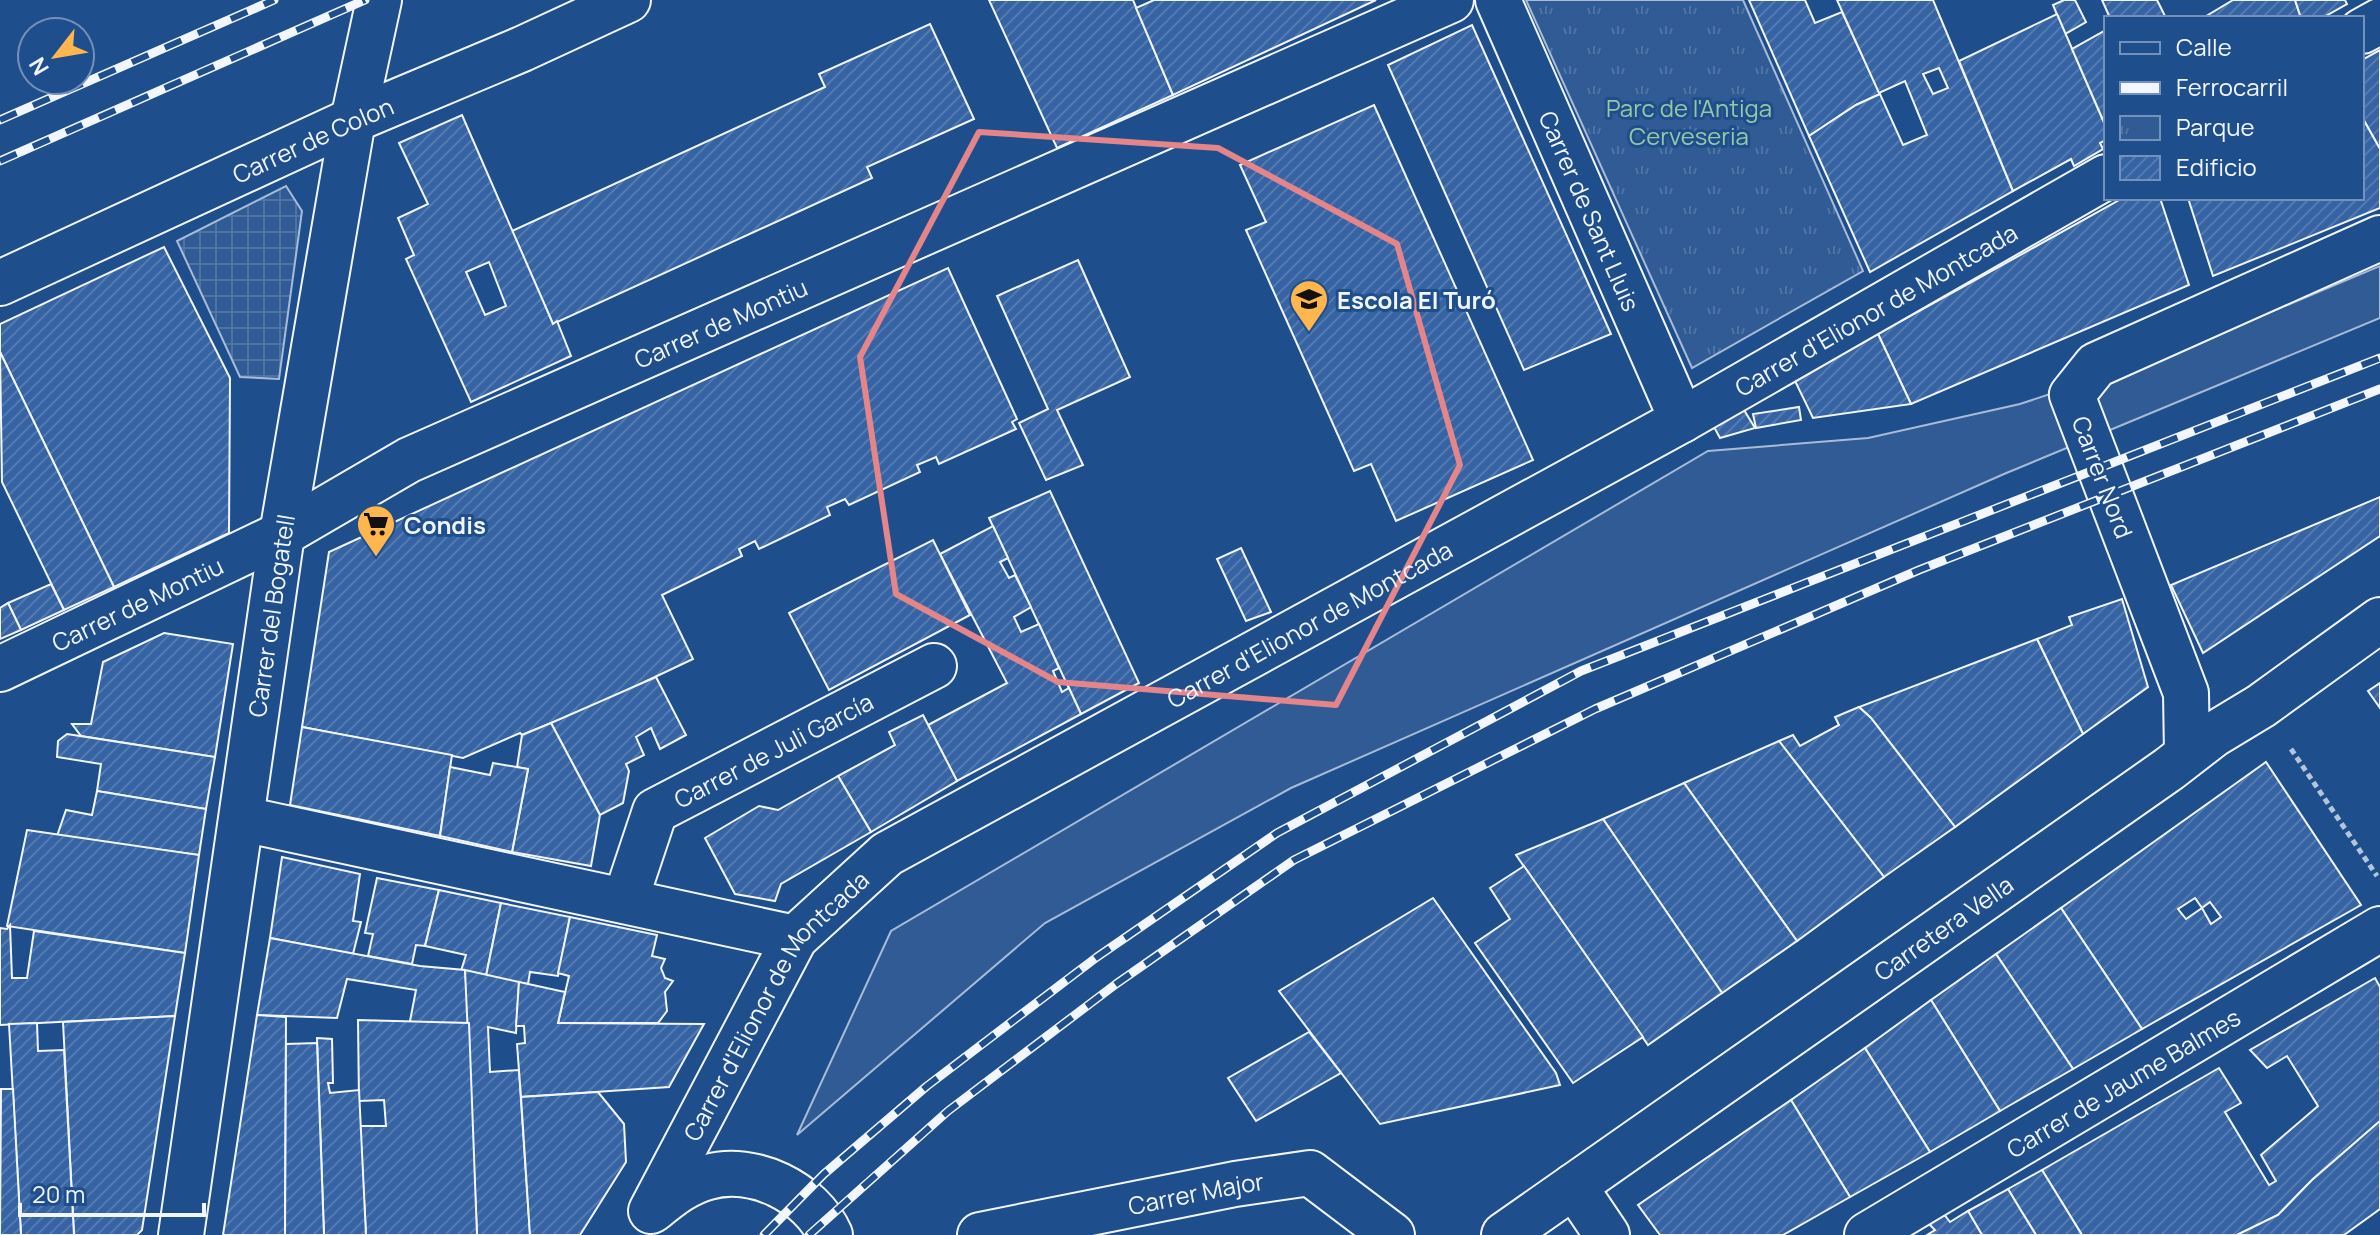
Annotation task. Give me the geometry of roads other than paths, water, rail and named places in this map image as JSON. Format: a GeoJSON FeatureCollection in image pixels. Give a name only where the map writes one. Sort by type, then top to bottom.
{"type":"FeatureCollection","features":[{"type":"Feature","properties":{"kind":"street","name":"Carrer del Bogatell"},"geometry":{"type":"LineString","coordinates":[[181,1235],[282,534],[353,120],[379,0]]}},
{"type":"Feature","properties":{"kind":"street","name":"Carrer de Colon"},"geometry":{"type":"LineString","coordinates":[[0,283],[353,120],[522,49],[628,0]]}},
{"type":"Feature","properties":{"kind":"street","name":"Carrer de Montiu"},"geometry":{"type":"LineString","coordinates":[[0,669],[282,534],[409,460],[1451,0]]}},
{"type":"Feature","properties":{"kind":"street","name":"Carrer de Sant Lluis"},"geometry":{"type":"LineString","coordinates":[[1498,0],[1682,420]]}},
{"type":"Feature","properties":{"kind":"street","name":"Carrer d'Elionor de Montcada"},"geometry":{"type":"LineString","coordinates":[[644,1223],[795,938],[887,854],[1682,420],[2104,178]]}},
{"type":"Feature","properties":{"kind":"street","name":"Carrer Nord"},"geometry":{"type":"LineString","coordinates":[[2187,754],[2186,693],[2072,395],[2096,365],[2380,238]]}},
{"type":"Feature","properties":{"kind":"street","name":"Carretera Vella"},"geometry":{"type":"LineString","coordinates":[[1504,1235],[2380,620]]}},
{"type":"Feature","properties":{"kind":"street","name":"Carrer de Juli García"},"geometry":{"type":"LineString","coordinates":[[625,901],[655,811],[934,666]]}},
{"type":"Feature","properties":{"kind":"street"},"geometry":{"type":"LineString","coordinates":[[243,819],[795,938]]}},
{"type":"Feature","properties":{"kind":"street","name":"Carrer de Jaume Balmes"},"geometry":{"type":"LineString","coordinates":[[1867,1235],[2380,929]]}},
{"type":"Feature","properties":{"kind":"street","name":"Carrer Major"},"geometry":{"type":"LineString","coordinates":[[980,1235],[1235,1184],[1310,1173],[1392,1235]]}},
{"type":"Feature","properties":{"kind":"street"},"geometry":{"type":"LineString","coordinates":[[644,1223],[677,1189],[710,1176],[745,1174],[778,1184],[807,1203],[830,1235]]}},
{"type":"Feature","properties":{"kind":"street"},"geometry":{"type":"LineString","coordinates":[[1574,1186],[1607,1235]]}},
{"type":"Feature","properties":{"kind":"railway"},"geometry":{"type":"LineString","coordinates":[[0,120],[274,0]]}},
{"type":"Feature","properties":{"kind":"railway"},"geometry":{"type":"LineString","coordinates":[[0,161],[365,0]]}},
{"type":"Feature","properties":{"kind":"railway"},"geometry":{"type":"LineString","coordinates":[[764,1235],[824,1174],[927,1086],[1097,957],[1277,833],[1581,671],[2380,358]]}},
{"type":"Feature","properties":{"kind":"railway"},"geometry":{"type":"LineString","coordinates":[[809,1235],[948,1111],[1116,984],[1294,860],[1595,709],[1919,570],[2380,389]]}},
{"type":"Feature","properties":{"kind":"place","name":"Escola El Turó"},"geometry":{"type":"Point","coordinates":[1309,333]}},
{"type":"Feature","properties":{"kind":"place","name":"Condis"},"geometry":{"type":"Point","coordinates":[376,558]}},
{"type":"Feature","properties":{"kind":"park label","name":"Parc de l'Antiga Cerveseria"},"geometry":{"type":"Point","coordinates":[1689,121]}}]}
